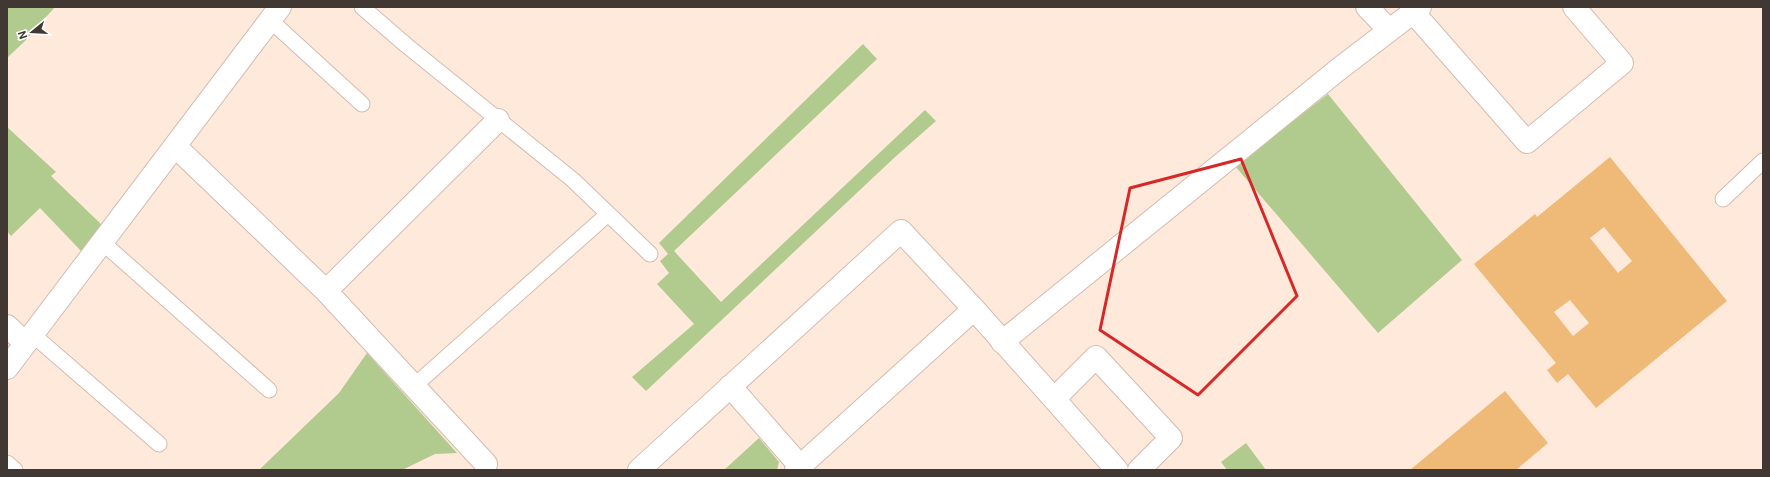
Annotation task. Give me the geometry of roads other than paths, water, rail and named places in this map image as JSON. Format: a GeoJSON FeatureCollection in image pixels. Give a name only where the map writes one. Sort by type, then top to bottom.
{"type":"FeatureCollection","features":[{"type":"Feature","properties":{"kind":"street"},"geometry":{"type":"LineString","coordinates":[[1367,7],[1389,30]]}},
{"type":"Feature","properties":{"kind":"street"},"geometry":{"type":"LineString","coordinates":[[1002,342],[1339,69],[1416,9],[1528,142],[1622,63],[1574,7]]}},
{"type":"Feature","properties":{"kind":"street"},"geometry":{"type":"LineString","coordinates":[[7,368],[275,14]]}},
{"type":"Feature","properties":{"kind":"street"},"geometry":{"type":"LineString","coordinates":[[326,291],[498,120]]}},
{"type":"Feature","properties":{"kind":"street"},"geometry":{"type":"LineString","coordinates":[[175,146],[326,291],[414,386],[486,468]]}},
{"type":"Feature","properties":{"kind":"street"},"geometry":{"type":"LineString","coordinates":[[639,470],[901,231],[974,309],[1117,470]]}},
{"type":"Feature","properties":{"kind":"street"},"geometry":{"type":"LineString","coordinates":[[730,386],[798,468],[974,309]]}},
{"type":"Feature","properties":{"kind":"street"},"geometry":{"type":"LineString","coordinates":[[7,326],[29,339]]}},
{"type":"Feature","properties":{"kind":"street"},"geometry":{"type":"LineString","coordinates":[[1054,399],[1096,357],[1171,438],[1139,470]]}},
{"type":"Feature","properties":{"kind":"lane"},"geometry":{"type":"LineString","coordinates":[[362,7],[406,45],[574,180],[650,254]]}},
{"type":"Feature","properties":{"kind":"lane"},"geometry":{"type":"LineString","coordinates":[[275,14],[362,104]]}},
{"type":"Feature","properties":{"kind":"lane"},"geometry":{"type":"LineString","coordinates":[[1723,199],[1763,161]]}},
{"type":"Feature","properties":{"kind":"lane"},"geometry":{"type":"LineString","coordinates":[[414,386],[608,214]]}},
{"type":"Feature","properties":{"kind":"lane"},"geometry":{"type":"LineString","coordinates":[[102,242],[269,390]]}},
{"type":"Feature","properties":{"kind":"lane"},"geometry":{"type":"LineString","coordinates":[[29,339],[159,444]]}},
{"type":"Feature","properties":{"kind":"lane"},"geometry":{"type":"LineString","coordinates":[[7,462],[16,470]]}}]}
